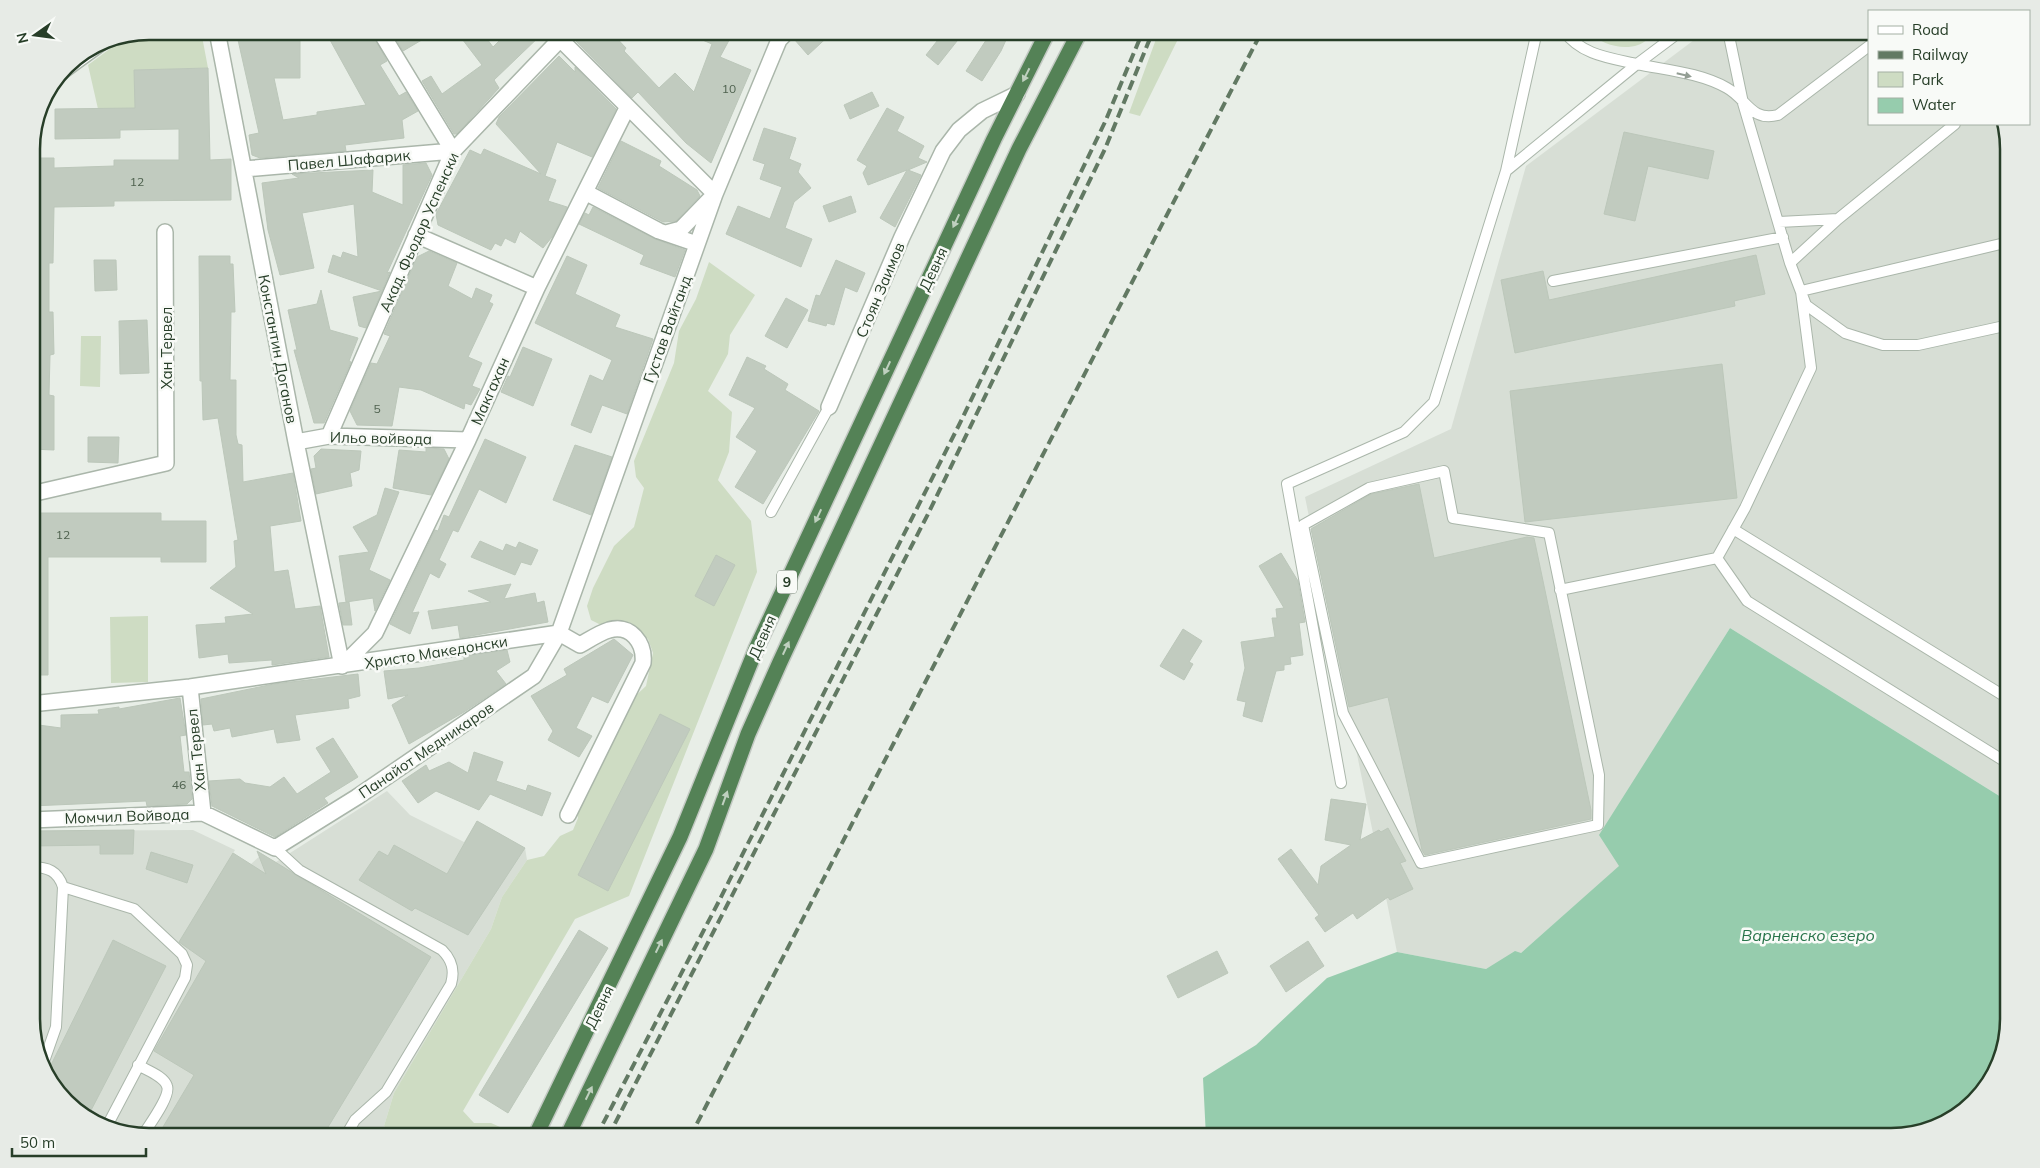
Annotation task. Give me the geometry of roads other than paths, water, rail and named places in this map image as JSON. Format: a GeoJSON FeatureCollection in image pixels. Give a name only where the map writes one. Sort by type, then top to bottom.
{"type":"FeatureCollection","features":[{"type":"Feature","properties":{"kind":"highway","name":"Девня"},"geometry":{"type":"LineString","coordinates":[[540,1128],[680,837],[756,649],[1044,40]]}},
{"type":"Feature","properties":{"kind":"highway","name":"Девня"},"geometry":{"type":"LineString","coordinates":[[571,1128],[706,849],[748,734],[784,653],[1015,158],[1075,40]]}},
{"type":"Feature","properties":{"kind":"street","name":"Константин Доганов"},"geometry":{"type":"LineString","coordinates":[[219,40],[296,442],[342,666]]}},
{"type":"Feature","properties":{"kind":"street"},"geometry":{"type":"LineString","coordinates":[[386,40],[453,150]]}},
{"type":"Feature","properties":{"kind":"street","name":"Акад. Фьодор Успенски"},"geometry":{"type":"LineString","coordinates":[[329,436],[453,150],[554,40]]}},
{"type":"Feature","properties":{"kind":"street"},"geometry":{"type":"LineString","coordinates":[[565,40],[627,108],[715,194],[681,229],[666,233]]}},
{"type":"Feature","properties":{"kind":"street","name":"Густав Вайганд"},"geometry":{"type":"LineString","coordinates":[[559,633],[715,194],[777,40]]}},
{"type":"Feature","properties":{"kind":"street","name":"Стоян Заимов"},"geometry":{"type":"LineString","coordinates":[[829,407],[902,238],[943,151],[959,130],[982,110],[1017,94]]}},
{"type":"Feature","properties":{"kind":"street","name":"Макгахан"},"geometry":{"type":"LineString","coordinates":[[342,666],[375,633],[468,440],[537,288],[627,108]]}},
{"type":"Feature","properties":{"kind":"street","name":"Павел Шафарик"},"geometry":{"type":"LineString","coordinates":[[244,169],[453,150]]}},
{"type":"Feature","properties":{"kind":"street"},"geometry":{"type":"LineString","coordinates":[[585,192],[666,233],[697,244]]}},
{"type":"Feature","properties":{"kind":"street","name":"Хан Тервел"},"geometry":{"type":"LineString","coordinates":[[40,492],[166,463],[165,232]]}},
{"type":"Feature","properties":{"kind":"street"},"geometry":{"type":"LineString","coordinates":[[416,235],[537,288]]}},
{"type":"Feature","properties":{"kind":"street","name":"Ильо войвода"},"geometry":{"type":"LineString","coordinates":[[296,442],[329,436],[468,440]]}},
{"type":"Feature","properties":{"kind":"street"},"geometry":{"type":"LineString","coordinates":[[559,633],[580,645],[607,631],[623,630],[637,638],[644,654],[639,671],[568,815]]}},
{"type":"Feature","properties":{"kind":"street","name":"Христо Македонски"},"geometry":{"type":"LineString","coordinates":[[40,703],[190,687],[559,633]]}},
{"type":"Feature","properties":{"kind":"street","name":"Панайот Медникаров"},"geometry":{"type":"LineString","coordinates":[[275,848],[357,797],[534,676],[559,633]]}},
{"type":"Feature","properties":{"kind":"street","name":"Хан Тервел"},"geometry":{"type":"LineString","coordinates":[[190,687],[203,813]]}},
{"type":"Feature","properties":{"kind":"street","name":"Момчил Войвода"},"geometry":{"type":"LineString","coordinates":[[40,820],[203,813],[275,848]]}},
{"type":"Feature","properties":{"kind":"lane"},"geometry":{"type":"LineString","coordinates":[[1341,783],[1287,484],[1404,432],[1434,402],[1506,171],[1535,40]]}},
{"type":"Feature","properties":{"kind":"lane"},"geometry":{"type":"LineString","coordinates":[[1570,40],[1598,56],[1714,82],[1730,89],[1760,116],[1778,115],[1868,47]]}},
{"type":"Feature","properties":{"kind":"lane"},"geometry":{"type":"LineString","coordinates":[[1506,171],[1637,64],[1670,40]]}},
{"type":"Feature","properties":{"kind":"lane"},"geometry":{"type":"LineString","coordinates":[[1730,40],[1743,102],[1790,263],[1806,305],[1845,333],[1883,345],[1918,345],[2000,327]]}},
{"type":"Feature","properties":{"kind":"lane"},"geometry":{"type":"LineString","coordinates":[[1790,263],[1838,219],[1954,125]]}},
{"type":"Feature","properties":{"kind":"lane"},"geometry":{"type":"LineString","coordinates":[[1779,222],[1838,219]]}},
{"type":"Feature","properties":{"kind":"lane"},"geometry":{"type":"LineString","coordinates":[[1553,281],[1783,237]]}},
{"type":"Feature","properties":{"kind":"lane"},"geometry":{"type":"LineString","coordinates":[[1801,291],[2000,244]]}},
{"type":"Feature","properties":{"kind":"lane"},"geometry":{"type":"LineString","coordinates":[[1560,590],[1717,558],[1811,368],[1801,291]]}},
{"type":"Feature","properties":{"kind":"lane","name":"Стоян Заимов"},"geometry":{"type":"LineString","coordinates":[[771,512],[829,407]]}},
{"type":"Feature","properties":{"kind":"lane"},"geometry":{"type":"LineString","coordinates":[[1444,471],[1453,518],[1549,532],[1560,590],[1599,775],[1598,825],[1421,863],[1343,713],[1303,525],[1369,488],[1444,471]]}},
{"type":"Feature","properties":{"kind":"lane"},"geometry":{"type":"LineString","coordinates":[[1733,529],[2000,693]]}},
{"type":"Feature","properties":{"kind":"lane"},"geometry":{"type":"LineString","coordinates":[[1717,558],[1747,601],[2000,758]]}},
{"type":"Feature","properties":{"kind":"lane"},"geometry":{"type":"LineString","coordinates":[[275,848],[299,870],[442,950],[447,955],[454,970],[451,984],[386,1092],[355,1120],[350,1128]]}},
{"type":"Feature","properties":{"kind":"lane"},"geometry":{"type":"LineString","coordinates":[[40,868],[51,870],[59,876],[63,887],[56,1027],[46,1055]]}},
{"type":"Feature","properties":{"kind":"lane"},"geometry":{"type":"LineString","coordinates":[[63,887],[134,908],[185,959],[187,972],[110,1121]]}},
{"type":"Feature","properties":{"kind":"lane"},"geometry":{"type":"LineString","coordinates":[[138,1066],[163,1080],[167,1086],[168,1094],[147,1128]]}},
{"type":"Feature","properties":{"kind":"water","name":"Варненско езеро"},"geometry":{"type":"Polygon","coordinates":[[[1730,628],[2000,796],[1999,1033],[1992,1061],[1978,1085],[1957,1106],[1933,1120],[1905,1127],[1891,1128],[1206,1128],[1203,1078],[1256,1045],[1327,978],[1397,952],[1486,969],[1515,951],[1521,953],[1619,866],[1599,835],[1730,628]]]}},
{"type":"Feature","properties":{"kind":"railway"},"geometry":{"type":"LineString","coordinates":[[601,1128],[718,903],[959,425],[1105,122],[1139,40]]}},
{"type":"Feature","properties":{"kind":"railway"},"geometry":{"type":"LineString","coordinates":[[613,1128],[928,514],[1105,149],[1149,40]]}},
{"type":"Feature","properties":{"kind":"railway"},"geometry":{"type":"LineString","coordinates":[[695,1128],[1257,40]]}}]}
